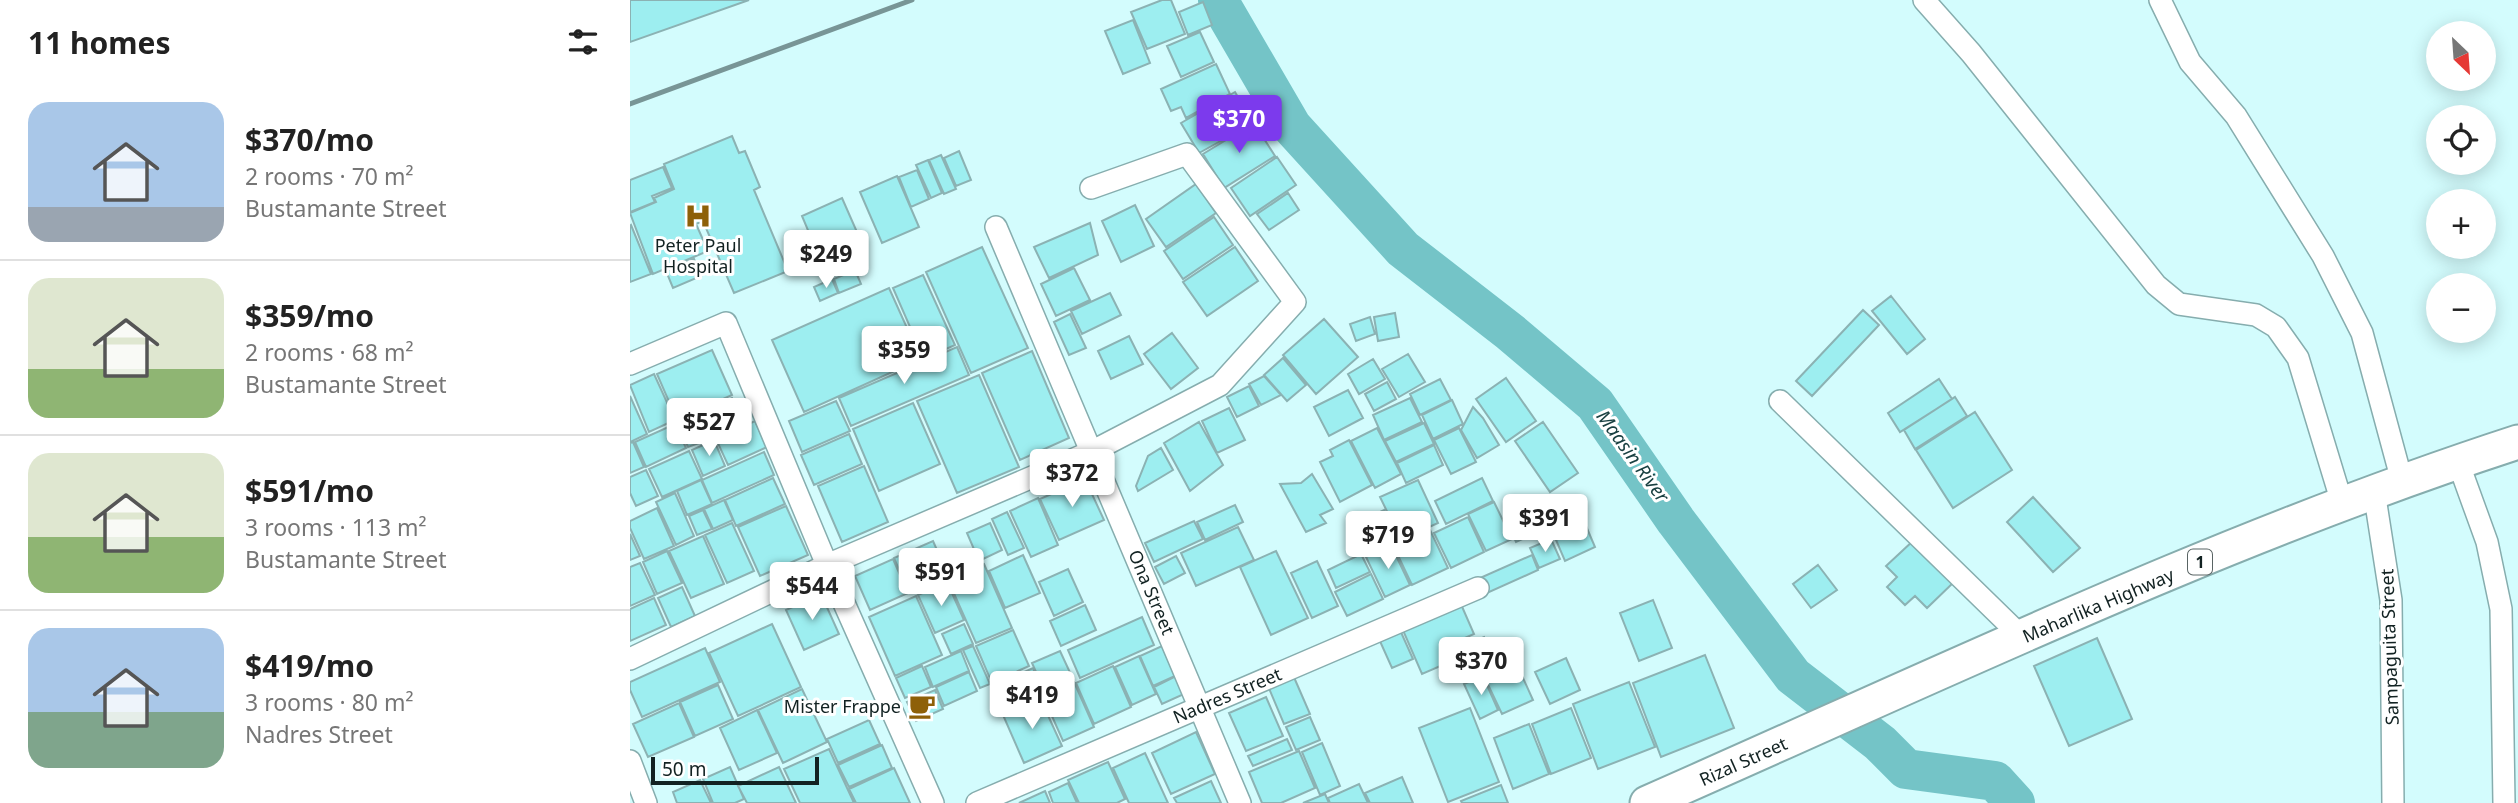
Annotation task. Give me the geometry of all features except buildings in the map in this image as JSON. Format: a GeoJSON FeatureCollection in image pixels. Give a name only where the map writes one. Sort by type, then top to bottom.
{"type":"FeatureCollection","features":[{"type":"Feature","properties":{"kind":"main road","name":"Maharlika Highway"},"geometry":{"type":"LineString","coordinates":[[1800,736],[2022,637],[2342,503],[2518,442]]}},
{"type":"Feature","properties":{"kind":"main road","name":"Rizal Street"},"geometry":{"type":"LineString","coordinates":[[1647,803],[1800,736]]}},
{"type":"Feature","properties":{"kind":"street"},"geometry":{"type":"LineString","coordinates":[[1924,0],[1970,53],[2156,285],[2179,304],[2256,315],[2276,327],[2298,358],[2342,503]]}},
{"type":"Feature","properties":{"kind":"street","name":"Sampaguita Street"},"geometry":{"type":"LineString","coordinates":[[2160,0],[2190,62],[2236,116],[2329,267],[2362,333],[2388,486],[2393,803]]}},
{"type":"Feature","properties":{"kind":"street"},"geometry":{"type":"LineString","coordinates":[[630,659],[827,565],[1093,451],[1220,385],[1295,302],[1187,154],[1091,188]]}},
{"type":"Feature","properties":{"kind":"street","name":"Ona Street"},"geometry":{"type":"LineString","coordinates":[[996,227],[1240,803]]}},
{"type":"Feature","properties":{"kind":"street"},"geometry":{"type":"LineString","coordinates":[[630,364],[726,323],[827,565],[933,803]]}},
{"type":"Feature","properties":{"kind":"street"},"geometry":{"type":"LineString","coordinates":[[1780,401],[2022,637]]}},
{"type":"Feature","properties":{"kind":"street"},"geometry":{"type":"LineString","coordinates":[[2458,462],[2487,542],[2501,609],[2511,706],[2504,803]]}},
{"type":"Feature","properties":{"kind":"street","name":"Nadres Street"},"geometry":{"type":"LineString","coordinates":[[977,803],[1478,588]]}},
{"type":"Feature","properties":{"kind":"street"},"geometry":{"type":"LineString","coordinates":[[630,761],[646,803]]}},
{"type":"Feature","properties":{"kind":"waterway","name":"Maasin River"},"geometry":{"type":"LineString","coordinates":[[1218,0],[1292,127],[1403,249],[1510,332],[1595,404],[1676,521],[1793,676],[1880,743],[1906,769],[1995,781],[2015,803]]}},
{"type":"Feature","properties":{"kind":"railway"},"geometry":{"type":"LineString","coordinates":[[630,104],[912,0]]}},
{"type":"Feature","properties":{"kind":"place","name":"Peter Paul Hospital"},"geometry":{"type":"Point","coordinates":[698,216]}},
{"type":"Feature","properties":{"kind":"place","name":"Mister Frappe"},"geometry":{"type":"Point","coordinates":[922,706]}}]}
